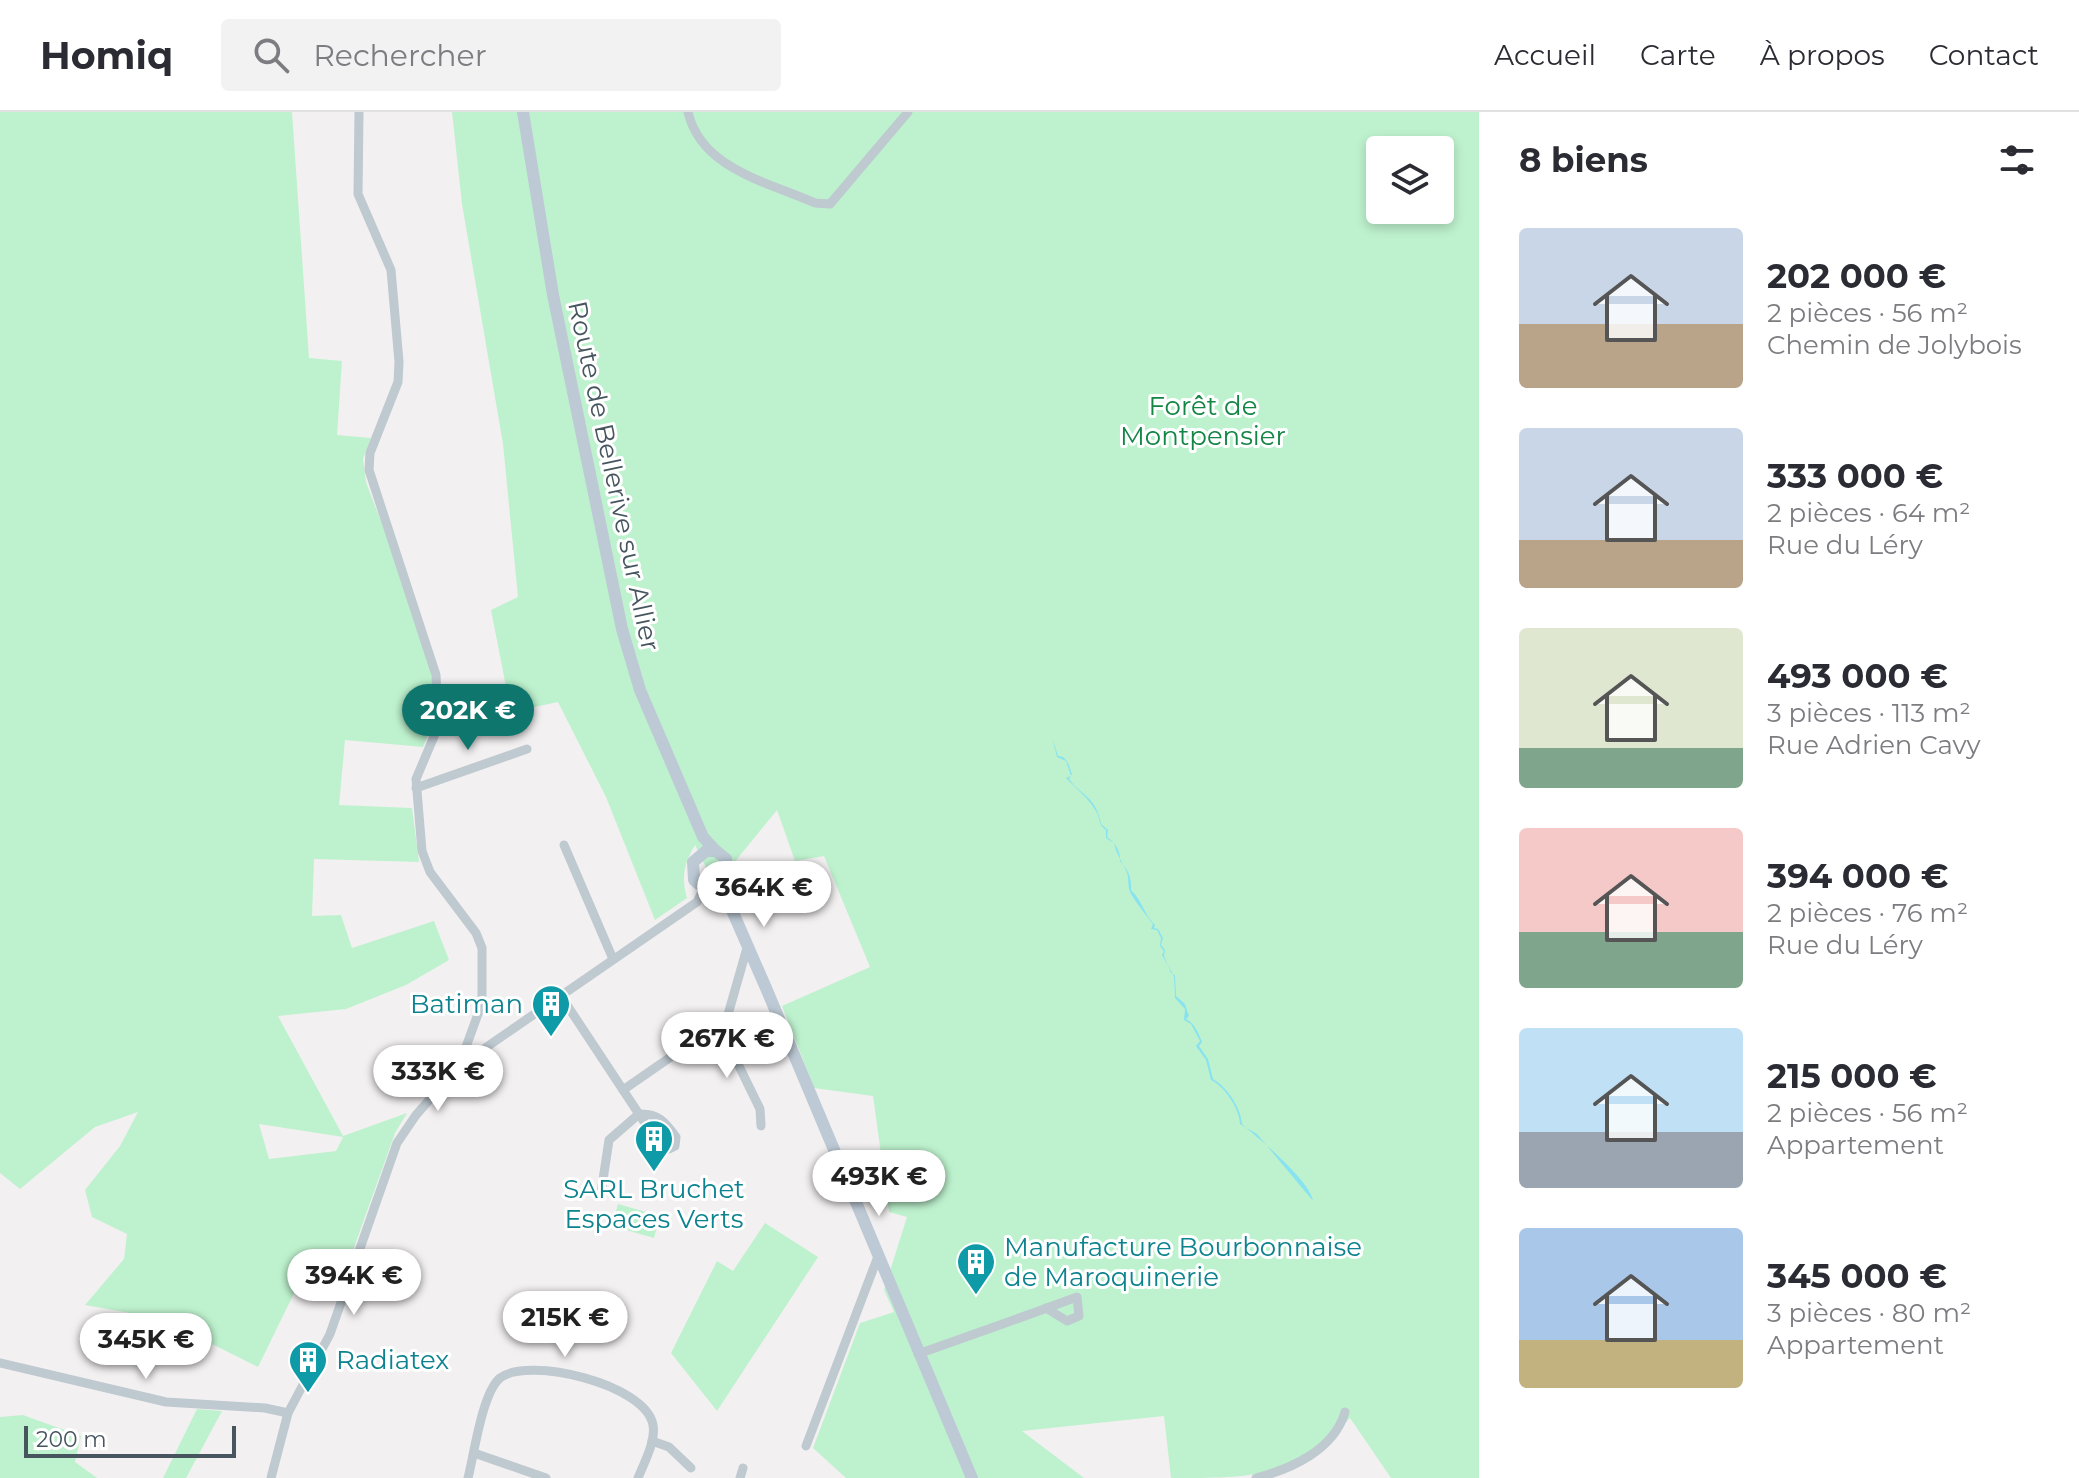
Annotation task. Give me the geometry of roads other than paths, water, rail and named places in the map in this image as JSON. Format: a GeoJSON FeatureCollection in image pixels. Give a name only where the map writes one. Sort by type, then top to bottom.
{"type":"FeatureCollection","features":[{"type":"Feature","properties":{"kind":"main road","name":"Route de Bellerive sur Allier"},"geometry":{"type":"LineString","coordinates":[[523,112],[550,280],[622,629],[640,690],[703,837],[716,851]]}},
{"type":"Feature","properties":{"kind":"main road","name":"Route de Bellerive sur Allier"},"geometry":{"type":"LineString","coordinates":[[702,853],[703,837]]}},
{"type":"Feature","properties":{"kind":"main road"},"geometry":{"type":"LineString","coordinates":[[716,885],[728,864],[716,851],[702,853],[693,862],[692,874],[716,885],[728,901],[747,948],[748,968],[766,988]]}},
{"type":"Feature","properties":{"kind":"main road"},"geometry":{"type":"LineString","coordinates":[[716,885],[766,988],[877,1259],[972,1478]]}},
{"type":"Feature","properties":{"kind":"street"},"geometry":{"type":"LineString","coordinates":[[359,112],[358,194],[391,270],[399,362],[398,382],[370,453],[369,470],[429,643],[440,701],[438,727],[419,769],[416,788],[424,859],[476,933],[482,948],[482,1003],[459,1066]]}},
{"type":"Feature","properties":{"kind":"street"},"geometry":{"type":"LineString","coordinates":[[688,112],[696,137],[719,161],[815,203],[830,204],[908,112]]}},
{"type":"Feature","properties":{"kind":"street"},"geometry":{"type":"LineString","coordinates":[[416,788],[527,749]]}},
{"type":"Feature","properties":{"kind":"street"},"geometry":{"type":"LineString","coordinates":[[564,845],[613,959]]}},
{"type":"Feature","properties":{"kind":"street"},"geometry":{"type":"LineString","coordinates":[[271,1478],[288,1413],[330,1334],[397,1143],[416,1115],[459,1066],[697,902],[716,885]]}},
{"type":"Feature","properties":{"kind":"street"},"geometry":{"type":"LineString","coordinates":[[623,1090],[727,1018],[748,968]]}},
{"type":"Feature","properties":{"kind":"street"},"geometry":{"type":"LineString","coordinates":[[561,996],[639,1114],[609,1140],[601,1193]]}},
{"type":"Feature","properties":{"kind":"street"},"geometry":{"type":"LineString","coordinates":[[719,1025],[760,1109],[761,1126]]}},
{"type":"Feature","properties":{"kind":"street"},"geometry":{"type":"LineString","coordinates":[[806,1446],[877,1259]]}},
{"type":"Feature","properties":{"kind":"street"},"geometry":{"type":"LineString","coordinates":[[918,1354],[1046,1308]]}},
{"type":"Feature","properties":{"kind":"street"},"geometry":{"type":"LineString","coordinates":[[0,1363],[166,1402],[265,1408],[288,1413]]}},
{"type":"Feature","properties":{"kind":"street"},"geometry":{"type":"LineString","coordinates":[[468,1478],[495,1384],[505,1375],[522,1371],[581,1377],[613,1387],[646,1409],[653,1425],[652,1441],[638,1478]]}},
{"type":"Feature","properties":{"kind":"street"},"geometry":{"type":"LineString","coordinates":[[1256,1478],[1311,1455],[1342,1423],[1345,1412]]}},
{"type":"Feature","properties":{"kind":"street"},"geometry":{"type":"LineString","coordinates":[[652,1441],[669,1447],[691,1468]]}},
{"type":"Feature","properties":{"kind":"street"},"geometry":{"type":"LineString","coordinates":[[474,1453],[546,1478]]}},
{"type":"Feature","properties":{"kind":"water"},"geometry":{"type":"Polygon","coordinates":[[[1052,737],[1058,756],[1064,758],[1067,762],[1071,776],[1066,761],[1057,757],[1052,737]]]}},
{"type":"Feature","properties":{"kind":"water"},"geometry":{"type":"Polygon","coordinates":[[[1071,776],[1069,779],[1088,797],[1096,808],[1101,824],[1090,803],[1066,778],[1071,776]]]}},
{"type":"Feature","properties":{"kind":"water"},"geometry":{"type":"Polygon","coordinates":[[[1123,865],[1130,878],[1131,890],[1163,938],[1161,945],[1165,950],[1168,965],[1162,955],[1164,951],[1160,946],[1161,938],[1157,930],[1151,929],[1153,924],[1130,892],[1123,865]]]}},
{"type":"Feature","properties":{"kind":"water"},"geometry":{"type":"Polygon","coordinates":[[[1173,974],[1176,996],[1185,1004],[1189,1016],[1186,1019],[1194,1026],[1199,1035],[1202,1042],[1199,1046],[1208,1059],[1213,1079],[1232,1098],[1246,1128],[1240,1124],[1230,1099],[1211,1080],[1206,1060],[1196,1046],[1200,1041],[1191,1024],[1184,1020],[1185,1009],[1175,998],[1173,974]]]}},
{"type":"Feature","properties":{"kind":"water"},"geometry":{"type":"Polygon","coordinates":[[[1266,1145],[1303,1182],[1313,1201],[1266,1145]]]}},
{"type":"Feature","properties":{"kind":"place","name":"Batiman"},"geometry":{"type":"Point","coordinates":[551,1038]}},
{"type":"Feature","properties":{"kind":"place","name":"SARL Bruchet Espaces Verts"},"geometry":{"type":"Point","coordinates":[654,1173]}},
{"type":"Feature","properties":{"kind":"place","name":"Manufacture Bourbonnaise de Maroquinerie"},"geometry":{"type":"Point","coordinates":[976,1296]}},
{"type":"Feature","properties":{"kind":"place","name":"Radiatex"},"geometry":{"type":"Point","coordinates":[308,1394]}},
{"type":"Feature","properties":{"kind":"park label","name":"Forêt de Montpensier"},"geometry":{"type":"Point","coordinates":[1203,421]}}]}
